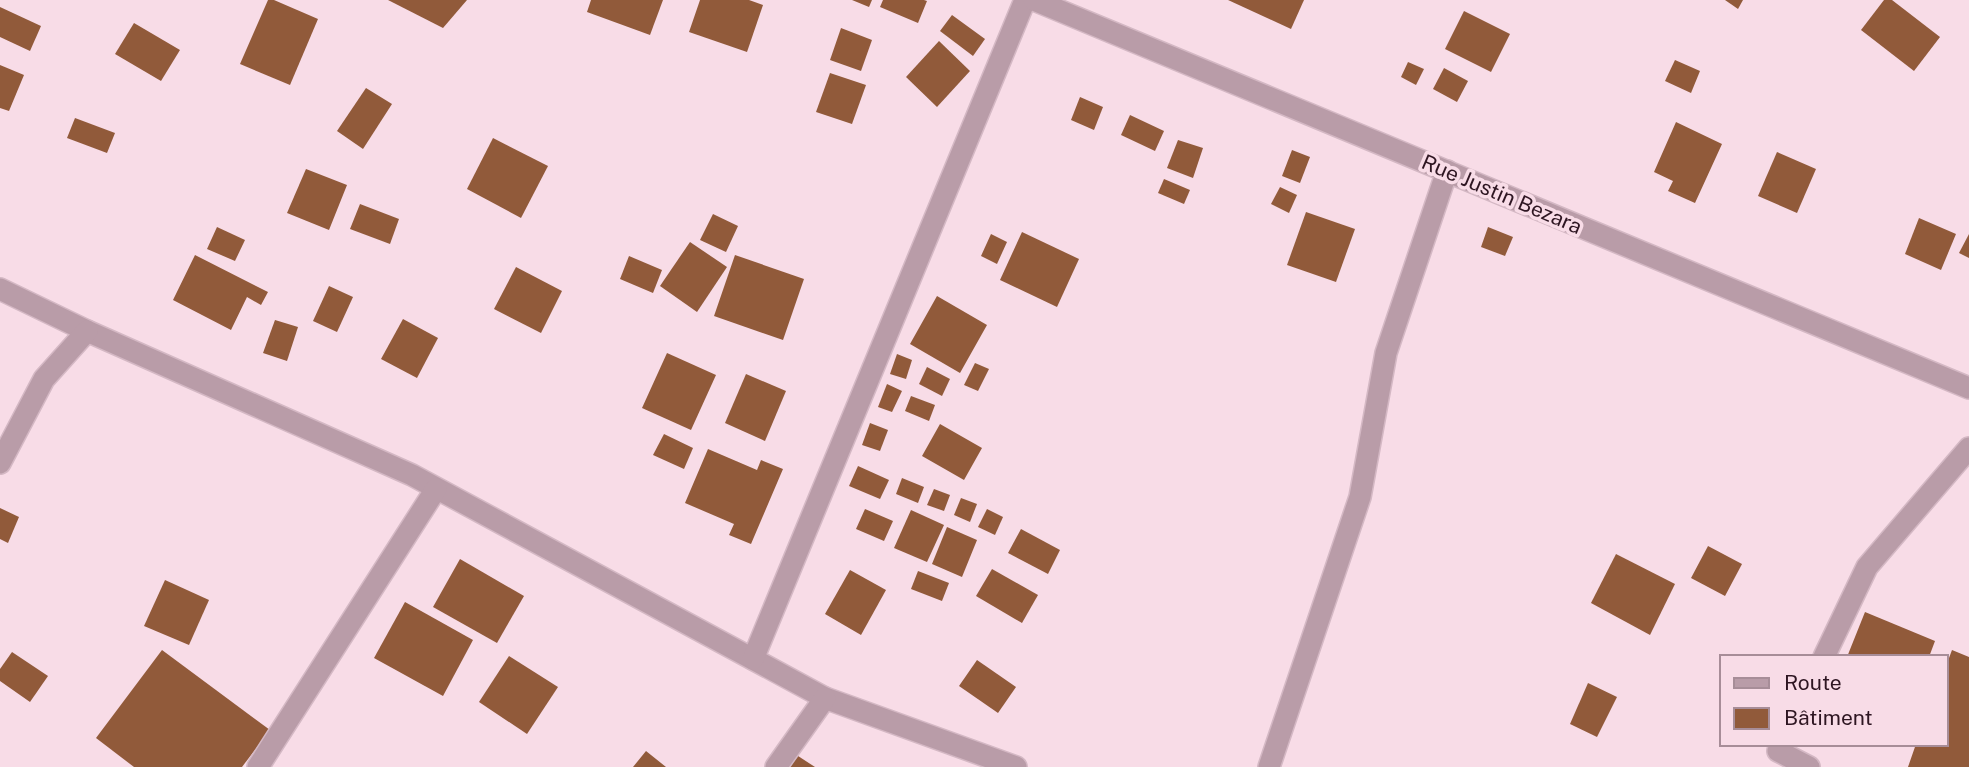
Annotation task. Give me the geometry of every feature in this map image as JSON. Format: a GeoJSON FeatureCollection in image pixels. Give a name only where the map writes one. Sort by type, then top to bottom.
{"type":"FeatureCollection","features":[{"type":"Feature","properties":{"kind":"street"},"geometry":{"type":"LineString","coordinates":[[753,659],[1025,0]]}},
{"type":"Feature","properties":{"kind":"street","name":"Rue Justin Bezara"},"geometry":{"type":"LineString","coordinates":[[1034,0],[1969,388]]}},
{"type":"Feature","properties":{"kind":"street"},"geometry":{"type":"LineString","coordinates":[[1269,767],[1360,497],[1386,353],[1447,171]]}},
{"type":"Feature","properties":{"kind":"street"},"geometry":{"type":"LineString","coordinates":[[0,289],[87,331],[412,475],[825,698],[1016,767]]}},
{"type":"Feature","properties":{"kind":"street"},"geometry":{"type":"LineString","coordinates":[[0,463],[44,379],[87,331]]}},
{"type":"Feature","properties":{"kind":"street"},"geometry":{"type":"LineString","coordinates":[[1825,655],[1867,567],[1969,448]]}},
{"type":"Feature","properties":{"kind":"street"},"geometry":{"type":"LineString","coordinates":[[258,767],[436,489]]}},
{"type":"Feature","properties":{"kind":"street"},"geometry":{"type":"LineString","coordinates":[[776,767],[825,698]]}},
{"type":"Feature","properties":{"kind":"street"},"geometry":{"type":"LineString","coordinates":[[1776,754],[1809,767]]}},
{"type":"Feature","properties":{"kind":"building"},"geometry":{"type":"Polygon","coordinates":[[[268,0],[274,0],[318,19],[290,85],[240,64],[268,0]]]}},
{"type":"Feature","properties":{"kind":"building"},"geometry":{"type":"Polygon","coordinates":[[[388,0],[467,0],[443,28],[388,0]]]}},
{"type":"Feature","properties":{"kind":"building"},"geometry":{"type":"Polygon","coordinates":[[[591,0],[663,0],[650,35],[587,12],[591,0]]]}},
{"type":"Feature","properties":{"kind":"building"},"geometry":{"type":"Polygon","coordinates":[[[700,0],[749,0],[763,5],[747,52],[689,32],[700,0]]]}},
{"type":"Feature","properties":{"kind":"building"},"geometry":{"type":"Polygon","coordinates":[[[852,0],[872,0],[869,7],[852,0]]]}},
{"type":"Feature","properties":{"kind":"building"},"geometry":{"type":"Polygon","coordinates":[[[883,0],[927,1],[918,23],[880,7],[883,0]]]}},
{"type":"Feature","properties":{"kind":"building"},"geometry":{"type":"Polygon","coordinates":[[[1228,0],[1304,0],[1291,29],[1228,0]]]}},
{"type":"Feature","properties":{"kind":"building"},"geometry":{"type":"Polygon","coordinates":[[[1725,0],[1743,0],[1738,9],[1725,0]]]}},
{"type":"Feature","properties":{"kind":"building"},"geometry":{"type":"Polygon","coordinates":[[[1884,0],[1892,0],[1940,37],[1914,71],[1861,30],[1884,0]]]}},
{"type":"Feature","properties":{"kind":"building"},"geometry":{"type":"Polygon","coordinates":[[[0,7],[41,26],[30,51],[0,37],[0,7]]]}},
{"type":"Feature","properties":{"kind":"building"},"geometry":{"type":"Polygon","coordinates":[[[1464,11],[1510,34],[1491,72],[1445,49],[1464,11]]]}},
{"type":"Feature","properties":{"kind":"building"},"geometry":{"type":"Polygon","coordinates":[[[952,15],[985,39],[973,56],[940,31],[952,15]]]}},
{"type":"Feature","properties":{"kind":"building"},"geometry":{"type":"Polygon","coordinates":[[[134,23],[180,50],[161,81],[115,54],[134,23]]]}},
{"type":"Feature","properties":{"kind":"building"},"geometry":{"type":"Polygon","coordinates":[[[841,28],[872,40],[861,71],[830,60],[841,28]]]}},
{"type":"Feature","properties":{"kind":"building"},"geometry":{"type":"Polygon","coordinates":[[[939,41],[970,71],[937,107],[906,77],[939,41]]]}},
{"type":"Feature","properties":{"kind":"building"},"geometry":{"type":"Polygon","coordinates":[[[1675,60],[1700,71],[1691,93],[1665,81],[1675,60]]]}},
{"type":"Feature","properties":{"kind":"building"},"geometry":{"type":"Polygon","coordinates":[[[1408,62],[1424,69],[1416,85],[1401,77],[1408,62]]]}},
{"type":"Feature","properties":{"kind":"building"},"geometry":{"type":"Polygon","coordinates":[[[0,65],[24,75],[9,111],[0,108],[0,65]]]}},
{"type":"Feature","properties":{"kind":"building"},"geometry":{"type":"Polygon","coordinates":[[[1444,68],[1468,81],[1457,102],[1433,89],[1444,68]]]}},
{"type":"Feature","properties":{"kind":"building"},"geometry":{"type":"Polygon","coordinates":[[[830,73],[866,85],[852,124],[816,112],[830,73]]]}},
{"type":"Feature","properties":{"kind":"building"},"geometry":{"type":"Polygon","coordinates":[[[366,88],[392,104],[363,149],[337,131],[366,88]]]}},
{"type":"Feature","properties":{"kind":"building"},"geometry":{"type":"Polygon","coordinates":[[[1080,97],[1103,107],[1094,130],[1071,120],[1080,97]]]}},
{"type":"Feature","properties":{"kind":"building"},"geometry":{"type":"Polygon","coordinates":[[[1130,115],[1164,131],[1155,151],[1121,135],[1130,115]]]}},
{"type":"Feature","properties":{"kind":"building"},"geometry":{"type":"Polygon","coordinates":[[[75,118],[115,133],[107,153],[67,138],[75,118]]]}},
{"type":"Feature","properties":{"kind":"building"},"geometry":{"type":"Polygon","coordinates":[[[1676,122],[1722,144],[1695,203],[1668,191],[1673,181],[1654,172],[1676,122]]]}},
{"type":"Feature","properties":{"kind":"building"},"geometry":{"type":"Polygon","coordinates":[[[493,138],[548,166],[521,218],[467,189],[493,138]]]}},
{"type":"Feature","properties":{"kind":"building"},"geometry":{"type":"Polygon","coordinates":[[[1178,140],[1203,148],[1193,178],[1167,168],[1178,140]]]}},
{"type":"Feature","properties":{"kind":"building"},"geometry":{"type":"Polygon","coordinates":[[[1292,150],[1310,157],[1300,183],[1282,176],[1292,150]]]}},
{"type":"Feature","properties":{"kind":"building"},"geometry":{"type":"Polygon","coordinates":[[[1777,152],[1816,169],[1797,213],[1758,196],[1777,152]]]}},
{"type":"Feature","properties":{"kind":"building"},"geometry":{"type":"Polygon","coordinates":[[[306,169],[347,185],[329,230],[287,213],[306,169]]]}},
{"type":"Feature","properties":{"kind":"building"},"geometry":{"type":"Polygon","coordinates":[[[1164,179],[1190,190],[1184,204],[1158,193],[1164,179]]]}},
{"type":"Feature","properties":{"kind":"building"},"geometry":{"type":"Polygon","coordinates":[[[1280,187],[1297,195],[1289,213],[1271,204],[1280,187]]]}},
{"type":"Feature","properties":{"kind":"building"},"geometry":{"type":"Polygon","coordinates":[[[360,204],[399,219],[390,244],[350,229],[360,204]]]}},
{"type":"Feature","properties":{"kind":"building"},"geometry":{"type":"Polygon","coordinates":[[[1306,212],[1355,229],[1336,282],[1287,265],[1306,212]]]}},
{"type":"Feature","properties":{"kind":"building"},"geometry":{"type":"Polygon","coordinates":[[[713,214],[738,226],[726,252],[700,240],[713,214]]]}},
{"type":"Feature","properties":{"kind":"building"},"geometry":{"type":"Polygon","coordinates":[[[1919,218],[1956,234],[1941,270],[1905,254],[1919,218]]]}},
{"type":"Feature","properties":{"kind":"building"},"geometry":{"type":"Polygon","coordinates":[[[217,227],[245,240],[235,261],[207,249],[217,227]]]}},
{"type":"Feature","properties":{"kind":"building"},"geometry":{"type":"Polygon","coordinates":[[[1488,227],[1513,237],[1505,256],[1481,247],[1488,227]]]}},
{"type":"Feature","properties":{"kind":"building"},"geometry":{"type":"Polygon","coordinates":[[[1022,232],[1079,259],[1057,307],[1000,280],[1022,232]]]}},
{"type":"Feature","properties":{"kind":"building"},"geometry":{"type":"Polygon","coordinates":[[[991,234],[1007,242],[997,264],[981,256],[991,234]]]}},
{"type":"Feature","properties":{"kind":"building"},"geometry":{"type":"Polygon","coordinates":[[[1969,234],[1969,258],[1959,253],[1969,234]]]}},
{"type":"Feature","properties":{"kind":"building"},"geometry":{"type":"Polygon","coordinates":[[[690,242],[727,267],[697,312],[660,286],[690,242]]]}},
{"type":"Feature","properties":{"kind":"building"},"geometry":{"type":"Polygon","coordinates":[[[195,255],[268,292],[261,305],[247,297],[231,330],[173,300],[195,255]]]}},
{"type":"Feature","properties":{"kind":"building"},"geometry":{"type":"Polygon","coordinates":[[[735,255],[804,279],[783,340],[714,316],[735,255]]]}},
{"type":"Feature","properties":{"kind":"building"},"geometry":{"type":"Polygon","coordinates":[[[629,256],[662,270],[653,293],[620,279],[629,256]]]}},
{"type":"Feature","properties":{"kind":"building"},"geometry":{"type":"Polygon","coordinates":[[[516,267],[562,291],[541,333],[494,309],[516,267]]]}},
{"type":"Feature","properties":{"kind":"building"},"geometry":{"type":"Polygon","coordinates":[[[329,286],[353,297],[337,332],[313,321],[329,286]]]}},
{"type":"Feature","properties":{"kind":"building"},"geometry":{"type":"Polygon","coordinates":[[[937,296],[987,325],[960,373],[910,344],[937,296]]]}},
{"type":"Feature","properties":{"kind":"building"},"geometry":{"type":"Polygon","coordinates":[[[403,319],[438,338],[417,378],[381,359],[403,319]]]}},
{"type":"Feature","properties":{"kind":"building"},"geometry":{"type":"Polygon","coordinates":[[[275,320],[298,327],[287,361],[263,353],[275,320]]]}},
{"type":"Feature","properties":{"kind":"building"},"geometry":{"type":"Polygon","coordinates":[[[667,353],[716,375],[691,430],[642,408],[667,353]]]}},
{"type":"Feature","properties":{"kind":"building"},"geometry":{"type":"Polygon","coordinates":[[[897,354],[912,360],[906,379],[890,374],[897,354]]]}},
{"type":"Feature","properties":{"kind":"building"},"geometry":{"type":"Polygon","coordinates":[[[975,363],[989,369],[978,391],[964,385],[975,363]]]}},
{"type":"Feature","properties":{"kind":"building"},"geometry":{"type":"Polygon","coordinates":[[[927,367],[950,379],[942,396],[919,384],[927,367]]]}},
{"type":"Feature","properties":{"kind":"building"},"geometry":{"type":"Polygon","coordinates":[[[746,374],[786,391],[765,441],[725,423],[746,374]]]}},
{"type":"Feature","properties":{"kind":"building"},"geometry":{"type":"Polygon","coordinates":[[[887,384],[902,391],[892,412],[878,407],[887,384]]]}},
{"type":"Feature","properties":{"kind":"building"},"geometry":{"type":"Polygon","coordinates":[[[911,396],[935,405],[929,421],[905,411],[911,396]]]}},
{"type":"Feature","properties":{"kind":"building"},"geometry":{"type":"Polygon","coordinates":[[[870,423],[888,430],[880,451],[862,445],[870,423]]]}},
{"type":"Feature","properties":{"kind":"building"},"geometry":{"type":"Polygon","coordinates":[[[940,424],[982,448],[964,480],[922,456],[940,424]]]}},
{"type":"Feature","properties":{"kind":"building"},"geometry":{"type":"Polygon","coordinates":[[[664,434],[693,448],[684,469],[653,455],[664,434]]]}},
{"type":"Feature","properties":{"kind":"building"},"geometry":{"type":"Polygon","coordinates":[[[708,449],[757,470],[761,460],[783,469],[751,544],[729,535],[734,524],[685,503],[708,449]]]}},
{"type":"Feature","properties":{"kind":"building"},"geometry":{"type":"Polygon","coordinates":[[[858,466],[889,480],[880,499],[849,486],[858,466]]]}},
{"type":"Feature","properties":{"kind":"building"},"geometry":{"type":"Polygon","coordinates":[[[902,478],[924,487],[918,503],[896,494],[902,478]]]}},
{"type":"Feature","properties":{"kind":"building"},"geometry":{"type":"Polygon","coordinates":[[[934,489],[950,495],[944,511],[927,505],[934,489]]]}},
{"type":"Feature","properties":{"kind":"building"},"geometry":{"type":"Polygon","coordinates":[[[961,498],[977,504],[970,522],[954,515],[961,498]]]}},
{"type":"Feature","properties":{"kind":"building"},"geometry":{"type":"Polygon","coordinates":[[[0,508],[19,517],[8,543],[0,539],[0,508]]]}},
{"type":"Feature","properties":{"kind":"building"},"geometry":{"type":"Polygon","coordinates":[[[865,509],[893,521],[884,541],[856,529],[865,509]]]}},
{"type":"Feature","properties":{"kind":"building"},"geometry":{"type":"Polygon","coordinates":[[[987,509],[1003,517],[995,535],[978,527],[987,509]]]}},
{"type":"Feature","properties":{"kind":"building"},"geometry":{"type":"Polygon","coordinates":[[[911,510],[944,525],[927,562],[894,548],[911,510]]]}},
{"type":"Feature","properties":{"kind":"building"},"geometry":{"type":"Polygon","coordinates":[[[947,527],[977,540],[962,577],[932,564],[947,527]]]}},
{"type":"Feature","properties":{"kind":"building"},"geometry":{"type":"Polygon","coordinates":[[[1021,529],[1060,550],[1048,574],[1008,553],[1021,529]]]}},
{"type":"Feature","properties":{"kind":"building"},"geometry":{"type":"Polygon","coordinates":[[[1708,546],[1742,564],[1725,596],[1691,578],[1708,546]]]}},
{"type":"Feature","properties":{"kind":"building"},"geometry":{"type":"Polygon","coordinates":[[[1616,554],[1675,584],[1650,635],[1591,603],[1616,554]]]}},
{"type":"Feature","properties":{"kind":"building"},"geometry":{"type":"Polygon","coordinates":[[[460,559],[524,596],[497,643],[433,607],[460,559]]]}},
{"type":"Feature","properties":{"kind":"building"},"geometry":{"type":"Polygon","coordinates":[[[992,569],[1038,595],[1022,623],[976,596],[992,569]]]}},
{"type":"Feature","properties":{"kind":"building"},"geometry":{"type":"Polygon","coordinates":[[[850,570],[886,590],[861,635],[825,614],[850,570]]]}},
{"type":"Feature","properties":{"kind":"building"},"geometry":{"type":"Polygon","coordinates":[[[918,571],[949,583],[942,601],[911,589],[918,571]]]}},
{"type":"Feature","properties":{"kind":"building"},"geometry":{"type":"Polygon","coordinates":[[[165,580],[209,600],[189,645],[144,626],[165,580]]]}},
{"type":"Feature","properties":{"kind":"building"},"geometry":{"type":"Polygon","coordinates":[[[405,602],[473,640],[443,696],[374,658],[405,602]]]}},
{"type":"Feature","properties":{"kind":"building"},"geometry":{"type":"Polygon","coordinates":[[[1865,612],[1935,641],[1930,655],[1848,655],[1865,612]]]}},
{"type":"Feature","properties":{"kind":"building"},"geometry":{"type":"Polygon","coordinates":[[[162,650],[270,730],[242,767],[134,767],[96,738],[162,650]]]}},
{"type":"Feature","properties":{"kind":"building"},"geometry":{"type":"Polygon","coordinates":[[[1952,650],[1969,657],[1969,767],[1908,767],[1915,746],[1948,746],[1948,661],[1952,650]]]}},
{"type":"Feature","properties":{"kind":"building"},"geometry":{"type":"Polygon","coordinates":[[[12,652],[48,676],[30,702],[0,681],[0,669],[12,652]]]}},
{"type":"Feature","properties":{"kind":"building"},"geometry":{"type":"Polygon","coordinates":[[[509,656],[558,687],[527,734],[479,702],[509,656]]]}},
{"type":"Feature","properties":{"kind":"building"},"geometry":{"type":"Polygon","coordinates":[[[977,660],[1016,687],[998,713],[959,686],[977,660]]]}},
{"type":"Feature","properties":{"kind":"building"},"geometry":{"type":"Polygon","coordinates":[[[1588,683],[1617,697],[1597,737],[1570,724],[1588,683]]]}},
{"type":"Feature","properties":{"kind":"building"},"geometry":{"type":"Polygon","coordinates":[[[646,751],[666,767],[633,767],[646,751]]]}},
{"type":"Feature","properties":{"kind":"building"},"geometry":{"type":"Polygon","coordinates":[[[795,754],[815,767],[787,767],[795,754]]]}}]}
